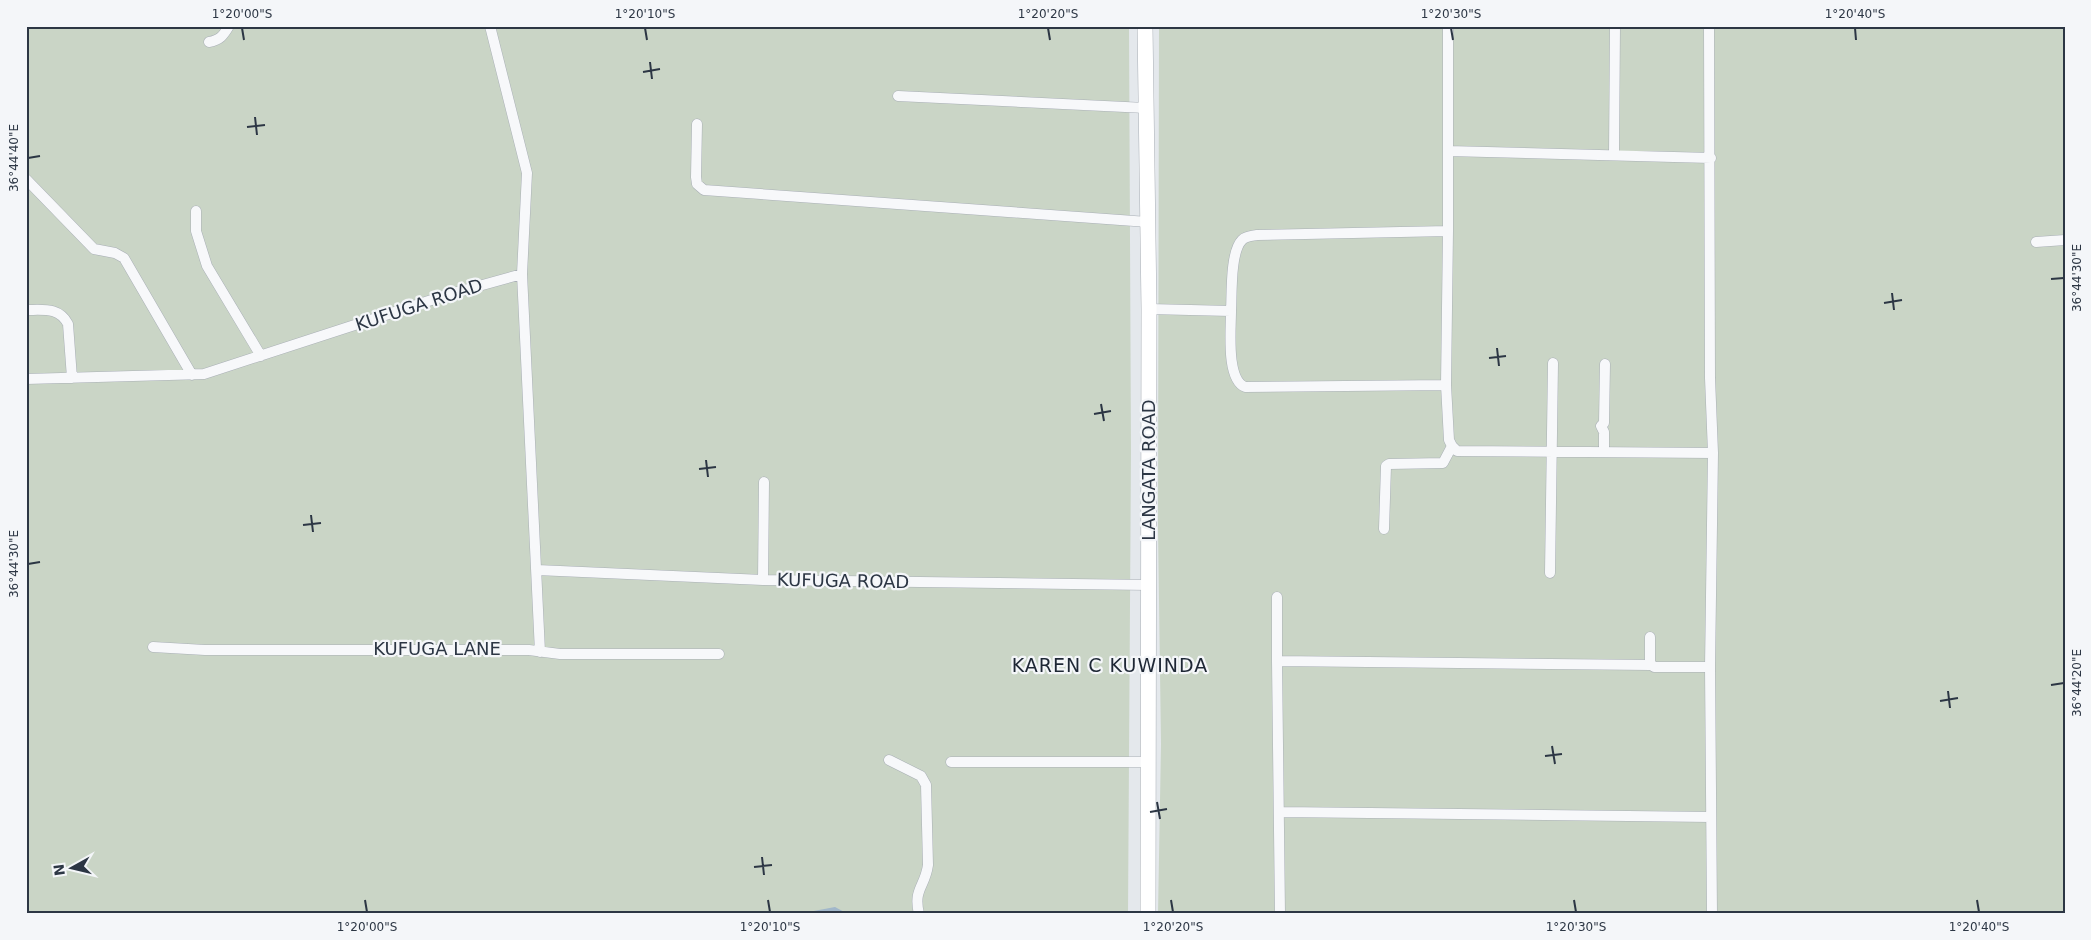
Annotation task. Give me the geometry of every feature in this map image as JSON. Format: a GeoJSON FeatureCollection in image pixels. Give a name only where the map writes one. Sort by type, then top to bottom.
{"type":"FeatureCollection","features":[{"type":"Feature","properties":{"kind":"main road","name":"LANGATA ROAD"},"geometry":{"type":"LineString","coordinates":[[1145,26],[1148,222],[1148,914]]}},
{"type":"Feature","properties":{"kind":"street"},"geometry":{"type":"LineString","coordinates":[[209,42],[218,40],[223,36],[229,26]]}},
{"type":"Feature","properties":{"kind":"street"},"geometry":{"type":"LineString","coordinates":[[490,26],[527,173],[522,274],[540,652]]}},
{"type":"Feature","properties":{"kind":"street"},"geometry":{"type":"LineString","coordinates":[[1448,26],[1446,385],[1449,440],[1452,446],[1462,452],[1713,453]]}},
{"type":"Feature","properties":{"kind":"street"},"geometry":{"type":"LineString","coordinates":[[1614,156],[1615,26]]}},
{"type":"Feature","properties":{"kind":"street"},"geometry":{"type":"LineString","coordinates":[[1709,26],[1711,158],[1710,378],[1713,453],[1710,667],[1712,914]]}},
{"type":"Feature","properties":{"kind":"street"},"geometry":{"type":"LineString","coordinates":[[898,96],[1146,108]]}},
{"type":"Feature","properties":{"kind":"street"},"geometry":{"type":"LineString","coordinates":[[697,124],[696,177],[697,184],[704,190],[1148,222]]}},
{"type":"Feature","properties":{"kind":"street"},"geometry":{"type":"LineString","coordinates":[[1448,151],[1711,158]]}},
{"type":"Feature","properties":{"kind":"street"},"geometry":{"type":"LineString","coordinates":[[26,179],[94,249],[115,253],[124,258],[192,375]]}},
{"type":"Feature","properties":{"kind":"street"},"geometry":{"type":"LineString","coordinates":[[196,211],[196,231],[207,266],[260,356]]}},
{"type":"Feature","properties":{"kind":"street"},"geometry":{"type":"LineString","coordinates":[[1446,385],[1245,388],[1237,382],[1233,372],[1231,311],[1234,261],[1239,244],[1246,238],[1257,235],[1448,230]]}},
{"type":"Feature","properties":{"kind":"street"},"geometry":{"type":"LineString","coordinates":[[2036,242],[2065,240]]}},
{"type":"Feature","properties":{"kind":"street","name":"KUFUGA ROAD"},"geometry":{"type":"LineString","coordinates":[[26,379],[204,374],[450,294],[522,274]]}},
{"type":"Feature","properties":{"kind":"street"},"geometry":{"type":"LineString","coordinates":[[1148,309],[1231,311]]}},
{"type":"Feature","properties":{"kind":"street"},"geometry":{"type":"LineString","coordinates":[[26,310],[53,310],[65,318],[68,324],[72,378]]}},
{"type":"Feature","properties":{"kind":"street"},"geometry":{"type":"LineString","coordinates":[[1550,573],[1550,453],[1553,363]]}},
{"type":"Feature","properties":{"kind":"street"},"geometry":{"type":"LineString","coordinates":[[1604,452],[1604,432],[1601,426],[1604,423],[1605,364]]}},
{"type":"Feature","properties":{"kind":"street"},"geometry":{"type":"LineString","coordinates":[[1384,529],[1386,466],[1389,464],[1443,463],[1452,446]]}},
{"type":"Feature","properties":{"kind":"street"},"geometry":{"type":"LineString","coordinates":[[763,580],[764,482]]}},
{"type":"Feature","properties":{"kind":"street","name":"KUFUGA ROAD"},"geometry":{"type":"LineString","coordinates":[[537,570],[763,580],[1149,585]]}},
{"type":"Feature","properties":{"kind":"street"},"geometry":{"type":"LineString","coordinates":[[1277,597],[1280,914]]}},
{"type":"Feature","properties":{"kind":"street"},"geometry":{"type":"LineString","coordinates":[[1650,637],[1651,665]]}},
{"type":"Feature","properties":{"kind":"street","name":"KUFUGA LANE"},"geometry":{"type":"LineString","coordinates":[[154,647],[205,650],[529,650],[560,654],[720,654]]}},
{"type":"Feature","properties":{"kind":"street"},"geometry":{"type":"LineString","coordinates":[[1278,661],[1710,667]]}},
{"type":"Feature","properties":{"kind":"street"},"geometry":{"type":"LineString","coordinates":[[888,760],[921,776],[926,785],[928,865],[927,872],[916,896],[919,914]]}},
{"type":"Feature","properties":{"kind":"street"},"geometry":{"type":"LineString","coordinates":[[951,762],[1148,762]]}},
{"type":"Feature","properties":{"kind":"street"},"geometry":{"type":"LineString","coordinates":[[1280,812],[1711,817]]}},
{"type":"Feature","properties":{"kind":"green space"},"geometry":{"type":"Polygon","coordinates":[[[26,26],[1129,26],[1131,452],[1128,914],[26,914],[26,26]]]}},
{"type":"Feature","properties":{"kind":"green space"},"geometry":{"type":"Polygon","coordinates":[[[1159,26],[2065,26],[2065,914],[1158,914],[1161,744],[1158,528],[1159,26]]]}},
{"type":"Feature","properties":{"kind":"water"},"geometry":{"type":"Polygon","coordinates":[[[835,907],[848,914],[786,914],[803,913],[835,907]]]}},
{"type":"Feature","properties":{"kind":"district","name":"KAREN C KUWINDA"},"geometry":{"type":"Point","coordinates":[1110,665]}}]}
